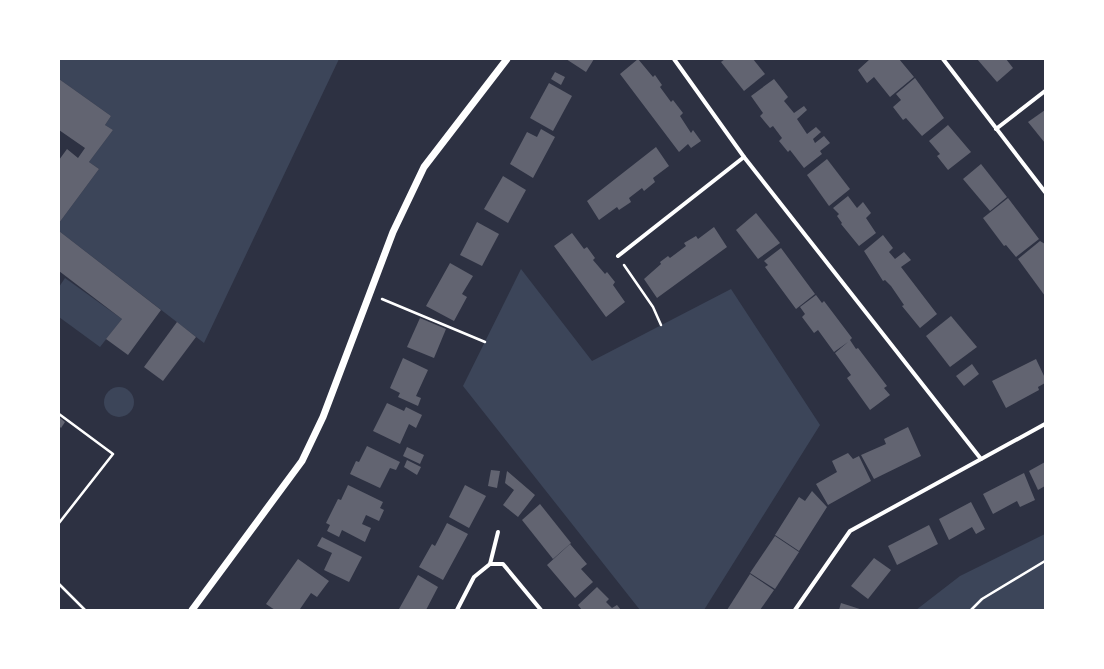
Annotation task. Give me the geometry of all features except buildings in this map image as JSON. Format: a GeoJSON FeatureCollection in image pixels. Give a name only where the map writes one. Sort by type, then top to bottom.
{"type":"FeatureCollection","features":[{"type":"Feature","properties":{"kind":"street"},"geometry":{"type":"LineString","coordinates":[[192,610],[302,461],[323,417],[393,232],[424,167],[507,59]]}},
{"type":"Feature","properties":{"kind":"street"},"geometry":{"type":"LineString","coordinates":[[674,59],[744,157],[980,459]]}},
{"type":"Feature","properties":{"kind":"street"},"geometry":{"type":"LineString","coordinates":[[943,59],[1045,192]]}},
{"type":"Feature","properties":{"kind":"street"},"geometry":{"type":"LineString","coordinates":[[996,129],[1045,91]]}},
{"type":"Feature","properties":{"kind":"street"},"geometry":{"type":"LineString","coordinates":[[618,256],[744,157]]}},
{"type":"Feature","properties":{"kind":"street"},"geometry":{"type":"LineString","coordinates":[[795,610],[850,531],[1045,424]]}},
{"type":"Feature","properties":{"kind":"street"},"geometry":{"type":"LineString","coordinates":[[457,610],[474,577],[490,564],[498,532]]}},
{"type":"Feature","properties":{"kind":"street"},"geometry":{"type":"LineString","coordinates":[[490,564],[503,564],[541,610]]}},
{"type":"Feature","properties":{"kind":"path"},"geometry":{"type":"LineString","coordinates":[[618,256],[652,307],[661,325]]}},
{"type":"Feature","properties":{"kind":"path"},"geometry":{"type":"LineString","coordinates":[[370,294],[485,342]]}},
{"type":"Feature","properties":{"kind":"path"},"geometry":{"type":"LineString","coordinates":[[59,414],[113,454],[59,523]]}},
{"type":"Feature","properties":{"kind":"path"},"geometry":{"type":"LineString","coordinates":[[971,610],[982,600],[1045,561]]}},
{"type":"Feature","properties":{"kind":"path"},"geometry":{"type":"LineString","coordinates":[[59,584],[84,610]]}},
{"type":"Feature","properties":{"kind":"shaded area"},"geometry":{"type":"Polygon","coordinates":[[[59,59],[339,59],[204,343],[59,231],[59,223],[99,169],[89,162],[113,130],[105,125],[111,116],[59,79],[59,59]]]}},
{"type":"Feature","properties":{"kind":"shaded area"},"geometry":{"type":"Polygon","coordinates":[[[521,269],[592,361],[731,289],[820,425],[704,610],[640,610],[463,386],[521,269]]]}},
{"type":"Feature","properties":{"kind":"shaded area"},"geometry":{"type":"Polygon","coordinates":[[[65,278],[122,319],[100,347],[59,317],[59,287],[65,278]]]}},
{"type":"Feature","properties":{"kind":"shaded area"},"geometry":{"type":"Polygon","coordinates":[[[119,387],[125,388],[133,396],[133,408],[125,416],[119,417],[113,416],[105,408],[104,402],[105,396],[113,388],[119,387]]]}},
{"type":"Feature","properties":{"kind":"shaded area"},"geometry":{"type":"Polygon","coordinates":[[[1045,534],[1045,610],[916,610],[960,576],[1045,534]]]}}]}
